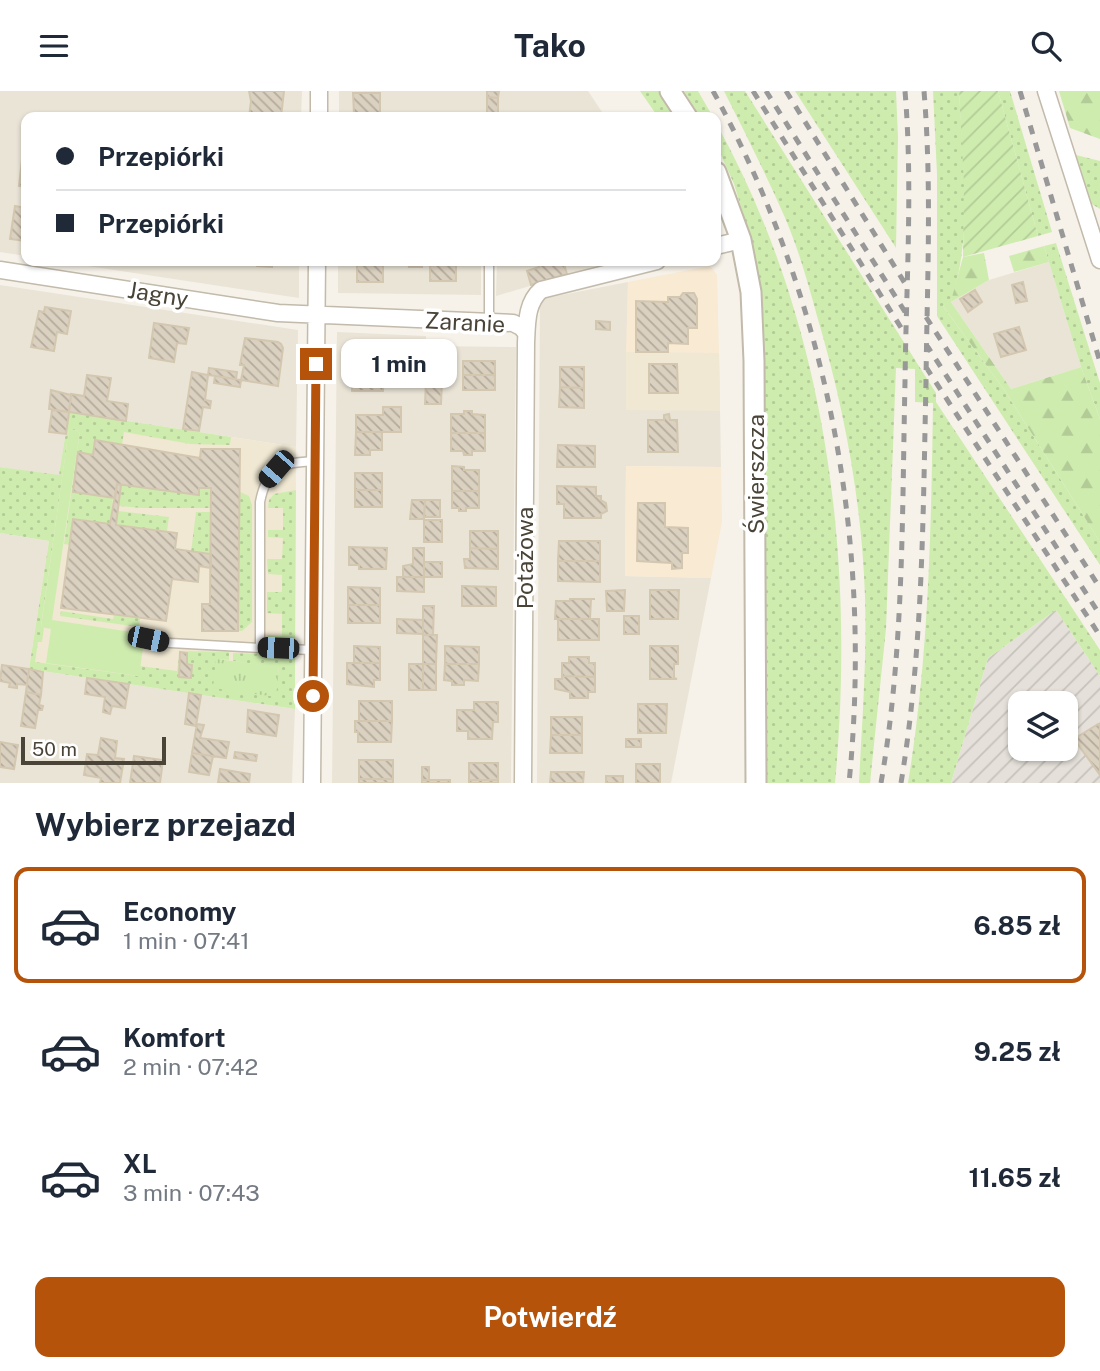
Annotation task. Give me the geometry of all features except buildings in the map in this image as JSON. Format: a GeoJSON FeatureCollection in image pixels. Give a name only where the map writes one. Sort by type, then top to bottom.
{"type":"FeatureCollection","features":[{"type":"Feature","properties":{"kind":"street"},"geometry":{"type":"LineString","coordinates":[[319,91],[319,112]]}},
{"type":"Feature","properties":{"kind":"street"},"geometry":{"type":"LineString","coordinates":[[670,91],[684,112]]}},
{"type":"Feature","properties":{"kind":"street"},"geometry":{"type":"LineString","coordinates":[[1046,91],[1100,260]]}},
{"type":"Feature","properties":{"kind":"street","name":"Świerszcza"},"geometry":{"type":"LineString","coordinates":[[721,185],[741,240],[751,292],[754,361],[756,783]]}},
{"type":"Feature","properties":{"kind":"street"},"geometry":{"type":"LineString","coordinates":[[721,245],[741,240]]}},
{"type":"Feature","properties":{"kind":"street"},"geometry":{"type":"LineString","coordinates":[[312,783],[317,266]]}},
{"type":"Feature","properties":{"kind":"street","name":"Zaranie"},"geometry":{"type":"LineString","coordinates":[[526,333],[529,308],[535,295],[541,290],[637,266]]}},
{"type":"Feature","properties":{"kind":"street","name":"Jagny"},"geometry":{"type":"LineString","coordinates":[[0,270],[278,313],[317,315]]}},
{"type":"Feature","properties":{"kind":"street","name":"Zaranie"},"geometry":{"type":"LineString","coordinates":[[317,315],[513,323],[526,333]]}},
{"type":"Feature","properties":{"kind":"street","name":"Potażowa"},"geometry":{"type":"LineString","coordinates":[[523,783],[526,333]]}},
{"type":"Feature","properties":{"kind":"lane"},"geometry":{"type":"LineString","coordinates":[[489,266],[489,321]]}},
{"type":"Feature","properties":{"kind":"lane"},"geometry":{"type":"LineString","coordinates":[[260,648],[260,502],[264,483],[276,469],[289,463],[315,461]]}},
{"type":"Feature","properties":{"kind":"lane"},"geometry":{"type":"LineString","coordinates":[[148,639],[170,643],[313,650]]}},
{"type":"Feature","properties":{"kind":"shaded area"},"geometry":{"type":"Polygon","coordinates":[[[0,91],[302,91],[301,112],[21,112],[21,255],[0,252],[0,91]]]}},
{"type":"Feature","properties":{"kind":"shaded area"},"geometry":{"type":"Polygon","coordinates":[[[339,91],[588,91],[602,112],[339,112],[339,91]]]}},
{"type":"Feature","properties":{"kind":"shaded area"},"geometry":{"type":"Polygon","coordinates":[[[1049,262],[1081,367],[1011,389],[951,302],[989,280],[1049,262]]]}},
{"type":"Feature","properties":{"kind":"shaded area"},"geometry":{"type":"Polygon","coordinates":[[[88,266],[299,266],[299,298],[88,266]]]}},
{"type":"Feature","properties":{"kind":"shaded area"},"geometry":{"type":"Polygon","coordinates":[[[338,266],[481,266],[481,295],[338,293],[338,266]]]}},
{"type":"Feature","properties":{"kind":"shaded area"},"geometry":{"type":"Polygon","coordinates":[[[497,266],[597,266],[496,296],[497,266]]]}},
{"type":"Feature","properties":{"kind":"shaded area"},"geometry":{"type":"Polygon","coordinates":[[[710,266],[717,275],[719,353],[626,352],[628,282],[710,266]]]}},
{"type":"Feature","properties":{"kind":"shaded area"},"geometry":{"type":"Polygon","coordinates":[[[628,282],[627,352],[719,353],[721,467],[626,466],[625,576],[711,578],[671,783],[537,783],[540,304],[546,298],[628,282]]]}},
{"type":"Feature","properties":{"kind":"shaded area"},"geometry":{"type":"Polygon","coordinates":[[[0,285],[298,330],[296,447],[69,412],[59,476],[0,467],[0,285]]]}},
{"type":"Feature","properties":{"kind":"shaded area"},"geometry":{"type":"Polygon","coordinates":[[[337,332],[426,336],[426,346],[516,347],[511,783],[332,783],[337,332]]]}},
{"type":"Feature","properties":{"kind":"shaded area"},"geometry":{"type":"Polygon","coordinates":[[[626,352],[719,353],[720,411],[626,410],[626,352]]]}},
{"type":"Feature","properties":{"kind":"shaded area"},"geometry":{"type":"Polygon","coordinates":[[[69,412],[296,447],[295,709],[29,669],[69,412]]]}},
{"type":"Feature","properties":{"kind":"shaded area"},"geometry":{"type":"Polygon","coordinates":[[[626,466],[721,467],[722,522],[711,578],[625,576],[626,466]]]}},
{"type":"Feature","properties":{"kind":"shaded area"},"geometry":{"type":"Polygon","coordinates":[[[0,533],[49,541],[29,669],[295,709],[292,783],[0,783],[0,533]]]}},
{"type":"Feature","properties":{"kind":"shaded area"},"geometry":{"type":"Polygon","coordinates":[[[1056,610],[1100,676],[1100,783],[951,783],[988,658],[1056,610]]]}},
{"type":"Feature","properties":{"kind":"green space"},"geometry":{"type":"Polygon","coordinates":[[[640,91],[658,91],[672,112],[655,112],[640,91]]]}},
{"type":"Feature","properties":{"kind":"green space"},"geometry":{"type":"Polygon","coordinates":[[[684,91],[698,91],[710,112],[697,112],[684,91]]]}},
{"type":"Feature","properties":{"kind":"green space"},"geometry":{"type":"Polygon","coordinates":[[[724,91],[745,91],[936,393],[936,402],[1100,650],[1100,676],[1056,610],[988,658],[951,783],[908,783],[925,641],[933,403],[915,402],[915,369],[896,368],[886,629],[870,783],[859,783],[865,667],[865,597],[860,526],[850,455],[827,350],[795,243],[724,91]]]}},
{"type":"Feature","properties":{"kind":"green space"},"geometry":{"type":"Polygon","coordinates":[[[795,91],[896,91],[896,248],[795,91]]]}},
{"type":"Feature","properties":{"kind":"green space"},"geometry":{"type":"Polygon","coordinates":[[[933,91],[959,91],[964,170],[964,224],[958,277],[951,302],[943,306],[1005,391],[1100,542],[1100,565],[937,316],[937,174],[933,91]]]}},
{"type":"Feature","properties":{"kind":"green space"},"geometry":{"type":"Polygon","coordinates":[[[959,91],[998,91],[1038,236],[963,257],[964,184],[959,91]]]}},
{"type":"Feature","properties":{"kind":"green space"},"geometry":{"type":"Polygon","coordinates":[[[998,91],[1010,91],[1052,232],[1038,236],[998,91]]]}},
{"type":"Feature","properties":{"kind":"green space"},"geometry":{"type":"Polygon","coordinates":[[[1059,91],[1100,91],[1100,139],[1070,128],[1059,91]]]}},
{"type":"Feature","properties":{"kind":"green space"},"geometry":{"type":"Polygon","coordinates":[[[721,133],[754,199],[784,279],[808,360],[825,444],[836,528],[841,613],[835,783],[767,783],[764,325],[752,243],[734,184],[721,155],[721,133]]]}},
{"type":"Feature","properties":{"kind":"green space"},"geometry":{"type":"Polygon","coordinates":[[[1072,154],[1100,161],[1100,209],[1087,201],[1072,154]]]}},
{"type":"Feature","properties":{"kind":"green space"},"geometry":{"type":"Polygon","coordinates":[[[1056,243],[1100,383],[1100,419],[1044,246],[1056,243]]]}},
{"type":"Feature","properties":{"kind":"green space"},"geometry":{"type":"Polygon","coordinates":[[[1044,246],[1049,262],[1014,272],[1009,256],[1044,246]]]}},
{"type":"Feature","properties":{"kind":"green space"},"geometry":{"type":"Polygon","coordinates":[[[984,253],[989,280],[951,302],[1011,389],[1081,367],[1100,419],[1100,542],[1005,391],[943,306],[951,301],[963,257],[984,253]]]}},
{"type":"Feature","properties":{"kind":"green space"},"geometry":{"type":"Polygon","coordinates":[[[69,412],[231,437],[230,445],[190,444],[124,432],[122,444],[95,440],[93,455],[78,453],[73,492],[113,498],[110,524],[73,519],[70,545],[64,544],[80,431],[69,429],[41,626],[44,628],[42,642],[38,642],[35,662],[138,676],[140,666],[177,671],[180,651],[229,652],[229,660],[216,659],[275,697],[279,668],[233,661],[233,653],[295,655],[295,709],[29,669],[49,541],[0,533],[0,467],[59,475],[69,412]]]}},
{"type":"Feature","properties":{"kind":"green space"},"geometry":{"type":"Polygon","coordinates":[[[69,429],[80,431],[52,620],[145,634],[139,676],[46,663],[51,629],[41,627],[69,429]]]}},
{"type":"Feature","properties":{"kind":"green space"},"geometry":{"type":"Polygon","coordinates":[[[121,485],[198,495],[199,488],[211,488],[211,508],[119,506],[121,485]]]}},
{"type":"Feature","properties":{"kind":"green space"},"geometry":{"type":"Polygon","coordinates":[[[296,490],[295,643],[270,641],[267,635],[282,636],[282,614],[267,613],[267,592],[282,592],[282,575],[268,574],[267,559],[282,559],[283,538],[268,537],[268,530],[283,530],[283,508],[268,508],[269,500],[274,494],[296,490]]]}},
{"type":"Feature","properties":{"kind":"green space"},"geometry":{"type":"Polygon","coordinates":[[[238,491],[249,496],[252,505],[252,622],[242,631],[238,631],[238,491]]]}},
{"type":"Feature","properties":{"kind":"green space"},"geometry":{"type":"Polygon","coordinates":[[[118,511],[169,517],[167,531],[116,525],[118,511]]]}},
{"type":"Feature","properties":{"kind":"green space"},"geometry":{"type":"Polygon","coordinates":[[[196,512],[211,512],[211,554],[191,552],[196,512]]]}},
{"type":"Feature","properties":{"kind":"green space"},"geometry":{"type":"Polygon","coordinates":[[[61,611],[113,619],[114,615],[140,618],[139,627],[60,616],[61,611]]]}},
{"type":"Feature","properties":{"kind":"green space"},"geometry":{"type":"Polygon","coordinates":[[[216,659],[279,667],[276,697],[213,688],[216,659]]]}},
{"type":"Feature","properties":{"kind":"railway"},"geometry":{"type":"LineString","coordinates":[[713,91],[753,172],[787,255],[813,340],[834,427],[847,514],[854,603],[855,693],[849,783]]}},
{"type":"Feature","properties":{"kind":"railway"},"geometry":{"type":"LineString","coordinates":[[753,91],[905,334]]}},
{"type":"Feature","properties":{"kind":"railway"},"geometry":{"type":"LineString","coordinates":[[766,91],[907,315]]}},
{"type":"Feature","properties":{"kind":"railway"},"geometry":{"type":"LineString","coordinates":[[786,91],[906,285]]}},
{"type":"Feature","properties":{"kind":"railway"},"geometry":{"type":"LineString","coordinates":[[881,783],[894,683],[902,533],[909,200],[905,91]]}},
{"type":"Feature","properties":{"kind":"railway"},"geometry":{"type":"LineString","coordinates":[[901,783],[914,683],[923,533],[928,237],[924,91]]}},
{"type":"Feature","properties":{"kind":"railway"},"geometry":{"type":"LineString","coordinates":[[1020,91],[1100,362]]}},
{"type":"Feature","properties":{"kind":"railway"},"geometry":{"type":"LineString","coordinates":[[926,317],[1100,588]]}},
{"type":"Feature","properties":{"kind":"railway"},"geometry":{"type":"LineString","coordinates":[[926,344],[1100,615]]}},
{"type":"Feature","properties":{"kind":"railway"},"geometry":{"type":"LineString","coordinates":[[926,367],[1100,636]]}},
{"type":"Feature","properties":{"kind":"route"},"geometry":{"type":"LineString","coordinates":[[313,696],[316,364]]}}]}
